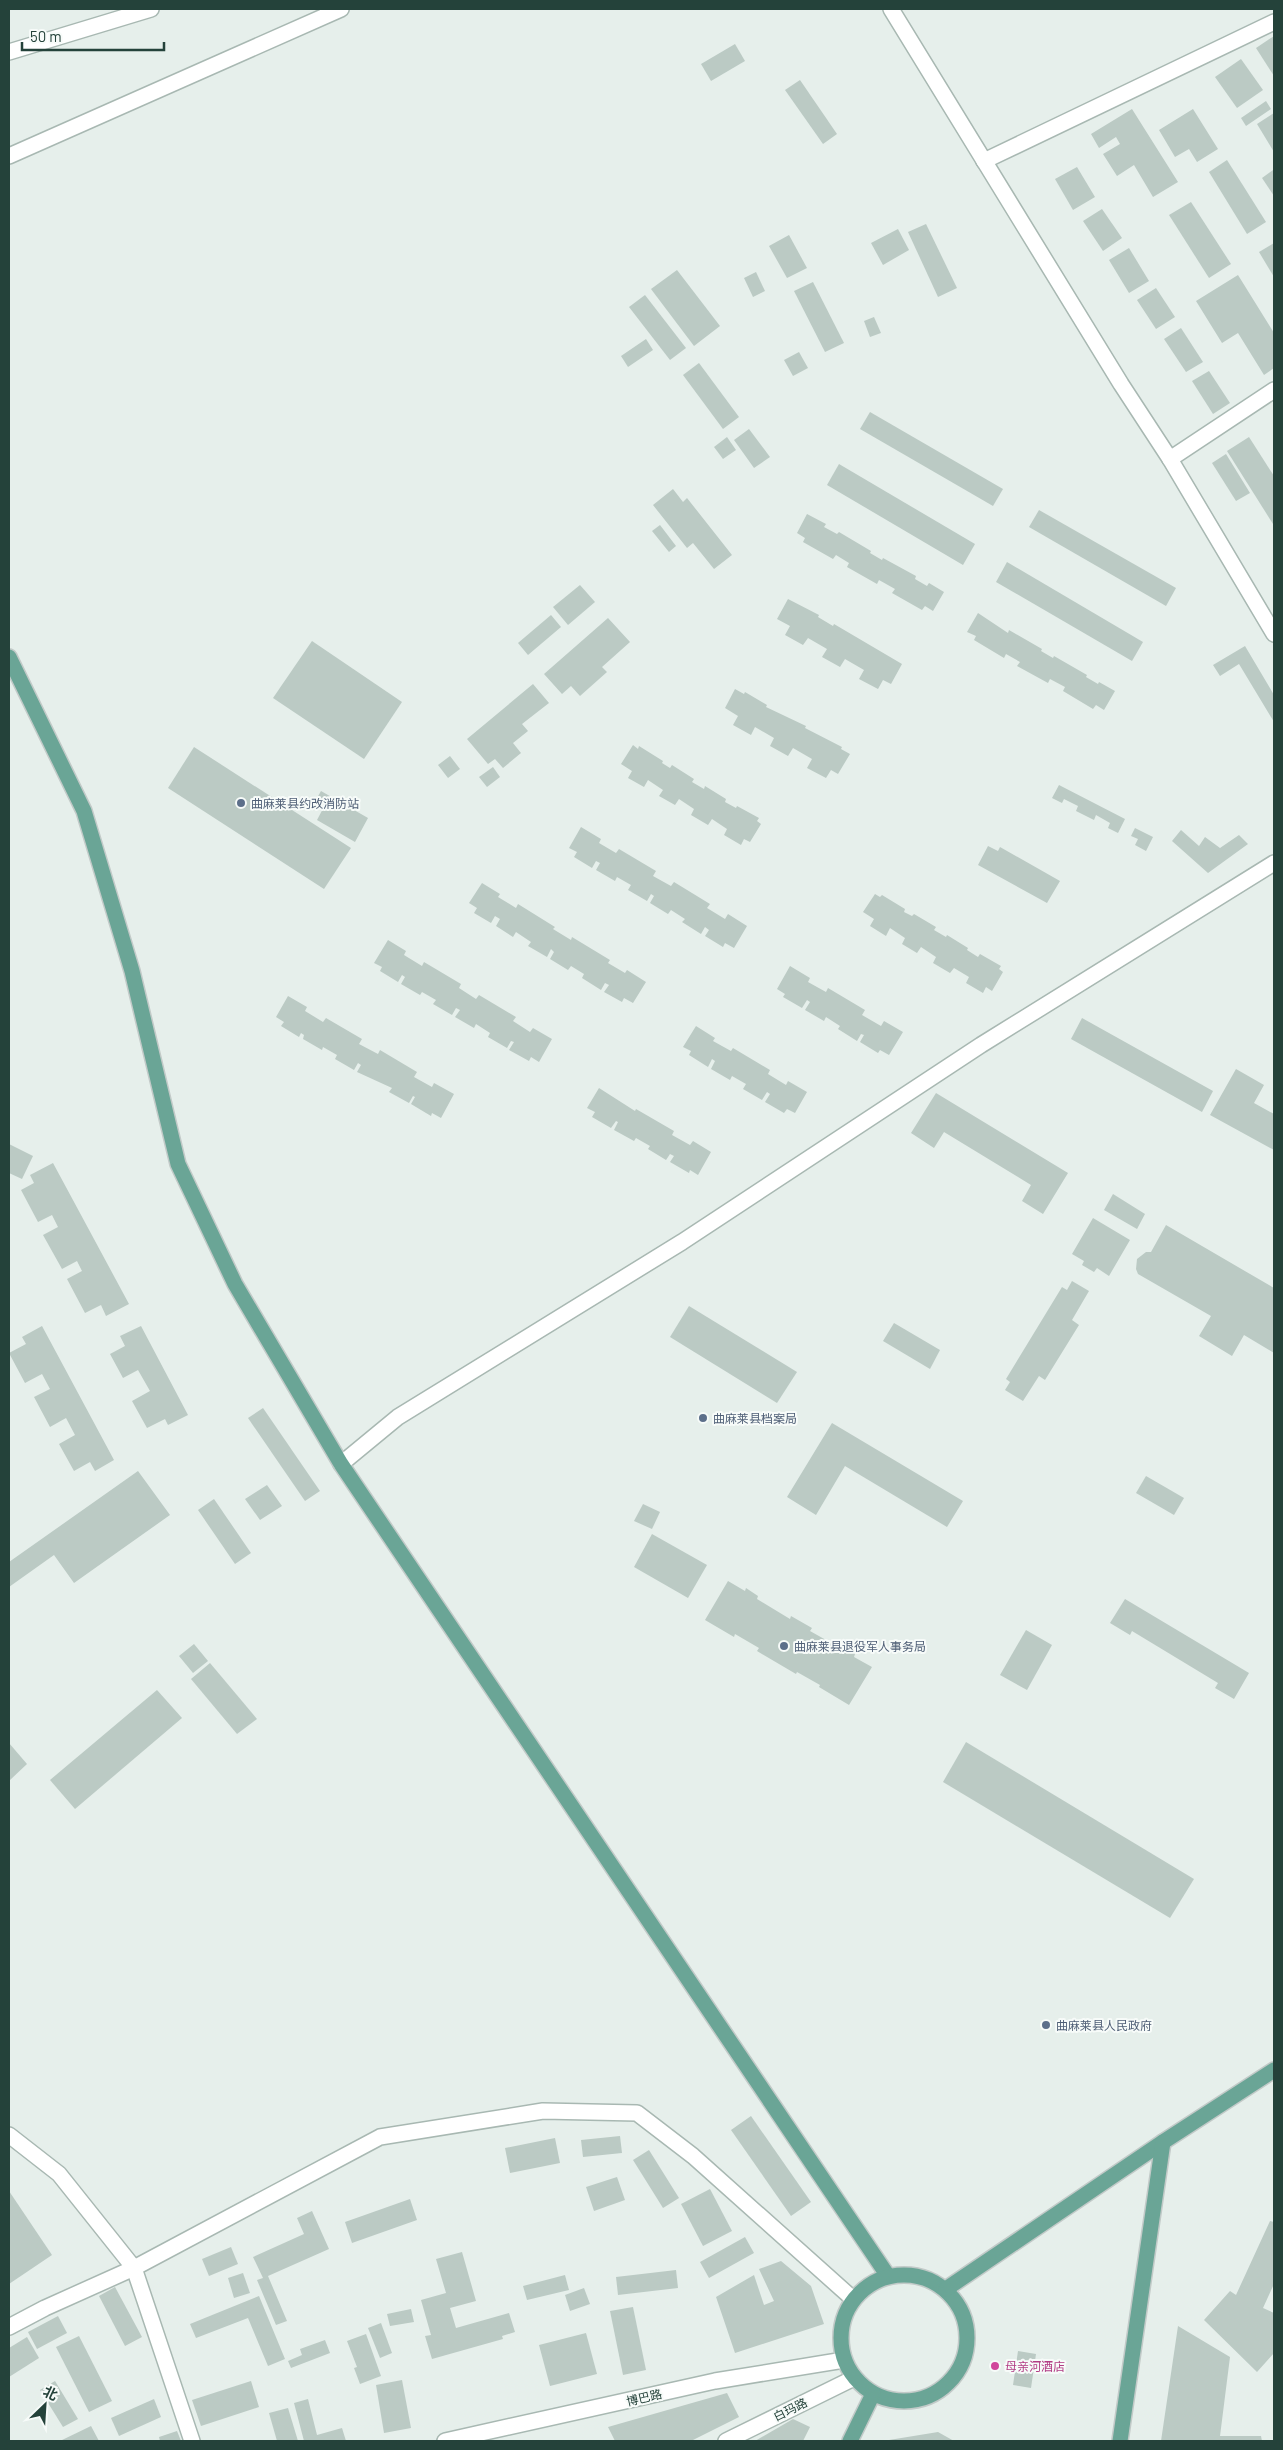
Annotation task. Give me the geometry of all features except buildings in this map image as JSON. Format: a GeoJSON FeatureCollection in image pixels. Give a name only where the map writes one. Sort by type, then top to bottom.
{"type":"FeatureCollection","features":[{"type":"Feature","properties":{"kind":"main road"},"geometry":{"type":"LineString","coordinates":[[9,657],[84,811],[132,971],[178,1164],[235,1284],[341,1464],[888,2276]]}},
{"type":"Feature","properties":{"kind":"main road"},"geometry":{"type":"LineString","coordinates":[[946,2289],[1163,2142],[1274,2070]]}},
{"type":"Feature","properties":{"kind":"main road"},"geometry":{"type":"LineString","coordinates":[[1120,2441],[1163,2142]]}},
{"type":"Feature","properties":{"kind":"main road"},"geometry":{"type":"LineString","coordinates":[[908,2274],[928,2279],[946,2289],[962,2311],[968,2336],[964,2363],[948,2385],[925,2399],[898,2402],[873,2394],[854,2378],[844,2360],[840,2338],[843,2318],[853,2299],[868,2285],[888,2276],[908,2274]]}},
{"type":"Feature","properties":{"kind":"main road"},"geometry":{"type":"LineString","coordinates":[[850,2441],[873,2394]]}},
{"type":"Feature","properties":{"kind":"street"},"geometry":{"type":"LineString","coordinates":[[9,52],[151,9]]}},
{"type":"Feature","properties":{"kind":"street"},"geometry":{"type":"LineString","coordinates":[[9,156],[341,9]]}},
{"type":"Feature","properties":{"kind":"street"},"geometry":{"type":"LineString","coordinates":[[892,9],[1121,384],[1170,459],[1274,634]]}},
{"type":"Feature","properties":{"kind":"street"},"geometry":{"type":"LineString","coordinates":[[984,161],[1274,22]]}},
{"type":"Feature","properties":{"kind":"street"},"geometry":{"type":"LineString","coordinates":[[1170,459],[1274,390]]}},
{"type":"Feature","properties":{"kind":"street"},"geometry":{"type":"LineString","coordinates":[[341,1464],[398,1417],[682,1242],[981,1045],[1274,863]]}},
{"type":"Feature","properties":{"kind":"street"},"geometry":{"type":"LineString","coordinates":[[9,2327],[45,2308],[134,2268],[380,2137],[543,2111],[637,2113],[693,2156],[853,2299]]}},
{"type":"Feature","properties":{"kind":"street"},"geometry":{"type":"LineString","coordinates":[[9,2135],[59,2174],[134,2268],[192,2441]]}},
{"type":"Feature","properties":{"kind":"street","name":"博巴路"},"geometry":{"type":"LineString","coordinates":[[445,2441],[715,2380],[844,2360]]}},
{"type":"Feature","properties":{"kind":"street","name":"白玛路"},"geometry":{"type":"LineString","coordinates":[[726,2441],[854,2378]]}},
{"type":"Feature","properties":{"kind":"place","name":"曲麻莱县约改消防站"},"geometry":{"type":"Point","coordinates":[241,803]}},
{"type":"Feature","properties":{"kind":"place","name":"曲麻莱县档案局"},"geometry":{"type":"Point","coordinates":[703,1418]}},
{"type":"Feature","properties":{"kind":"place","name":"曲麻莱县退役军人事务局"},"geometry":{"type":"Point","coordinates":[784,1646]}},
{"type":"Feature","properties":{"kind":"place","name":"曲麻莱县人民政府"},"geometry":{"type":"Point","coordinates":[1046,2025]}},
{"type":"Feature","properties":{"kind":"place","name":"母亲河酒店"},"geometry":{"type":"Point","coordinates":[995,2366]}}]}
